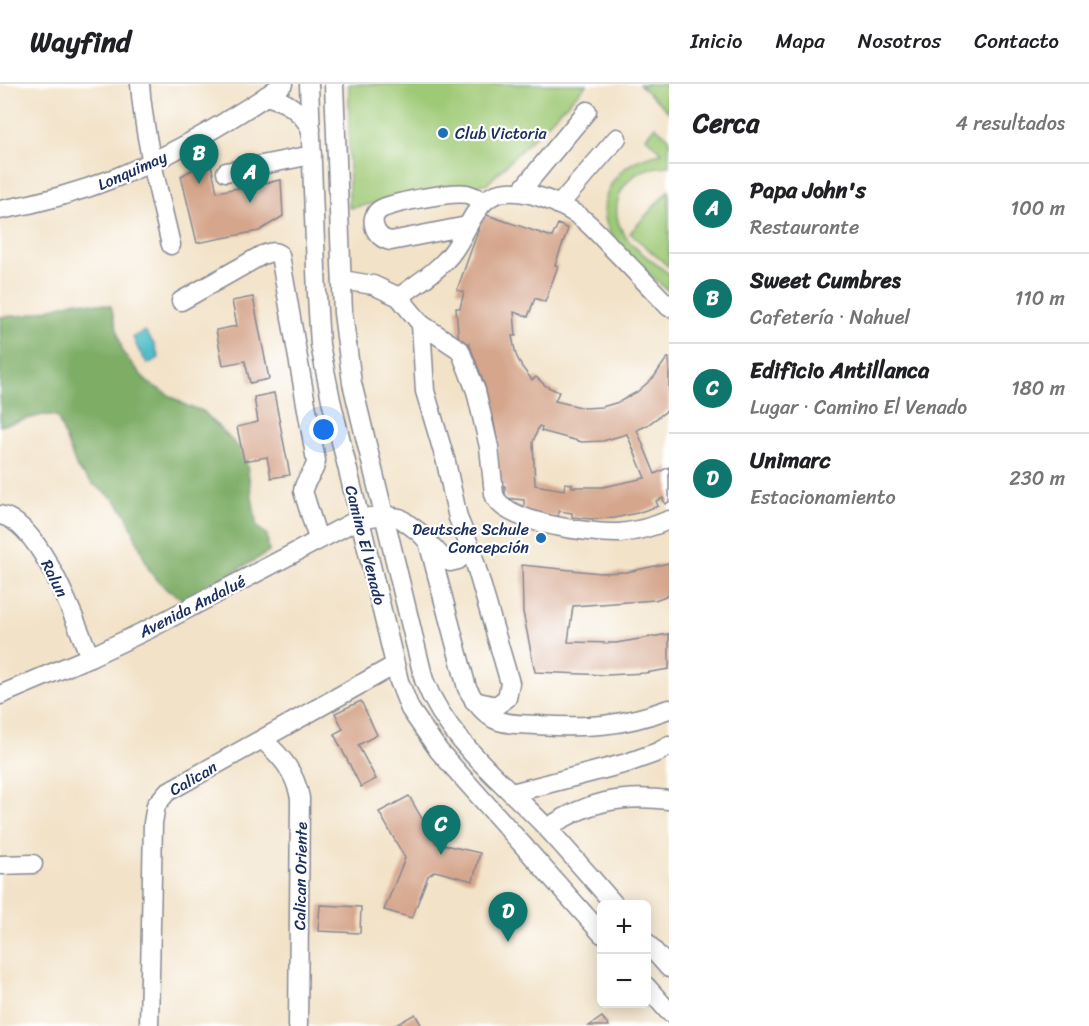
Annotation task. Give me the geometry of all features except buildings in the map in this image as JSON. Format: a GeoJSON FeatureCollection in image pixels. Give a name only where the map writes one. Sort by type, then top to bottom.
{"type":"FeatureCollection","features":[{"type":"Feature","properties":{"kind":"street"},"geometry":{"type":"LineString","coordinates":[[140,84],[152,162],[171,245]]}},
{"type":"Feature","properties":{"kind":"street","name":"Lonquimay"},"geometry":{"type":"LineString","coordinates":[[0,210],[73,194],[152,162],[212,129],[283,84]]}},
{"type":"Feature","properties":{"kind":"street","name":"Camino El Venado"},"geometry":{"type":"LineString","coordinates":[[309,84],[318,320],[325,373],[395,665],[405,697],[425,733],[597,928]]}},
{"type":"Feature","properties":{"kind":"street","name":"Camino El Venado"},"geometry":{"type":"LineString","coordinates":[[334,84],[346,346],[352,383],[420,665],[430,694],[453,732],[547,828],[610,900]]}},
{"type":"Feature","properties":{"kind":"street"},"geometry":{"type":"LineString","coordinates":[[266,96],[276,98],[295,108],[311,129]]}},
{"type":"Feature","properties":{"kind":"street"},"geometry":{"type":"LineString","coordinates":[[520,192],[587,111]]}},
{"type":"Feature","properties":{"kind":"street"},"geometry":{"type":"LineString","coordinates":[[559,205],[617,138]]}},
{"type":"Feature","properties":{"kind":"street"},"geometry":{"type":"LineString","coordinates":[[226,172],[312,155]]}},
{"type":"Feature","properties":{"kind":"street"},"geometry":{"type":"LineString","coordinates":[[399,297],[446,260],[455,249],[474,213],[485,201],[502,192],[520,192],[559,205],[580,217],[669,307]]}},
{"type":"Feature","properties":{"kind":"street"},"geometry":{"type":"LineString","coordinates":[[467,226],[390,241],[378,236],[374,229],[374,221],[376,212],[383,208],[422,199],[468,194],[485,201]]}},
{"type":"Feature","properties":{"kind":"street"},"geometry":{"type":"LineString","coordinates":[[181,301],[262,255],[277,252],[280,255],[316,461],[315,468],[304,484],[303,491],[318,539]]}},
{"type":"Feature","properties":{"kind":"street"},"geometry":{"type":"LineString","coordinates":[[318,320],[342,280],[373,285],[399,297],[421,324],[460,350],[476,392],[489,447],[494,494],[501,507],[512,513],[570,530],[597,533],[635,531],[669,520]]}},
{"type":"Feature","properties":{"kind":"street"},"geometry":{"type":"LineString","coordinates":[[421,324],[425,391],[446,462],[458,518],[471,549],[510,682],[507,698],[496,706],[474,701]]}},
{"type":"Feature","properties":{"kind":"street","name":"Ralun"},"geometry":{"type":"LineString","coordinates":[[0,515],[19,524],[41,551],[61,588],[90,657]]}},
{"type":"Feature","properties":{"kind":"street"},"geometry":{"type":"LineString","coordinates":[[383,515],[400,518],[450,562],[458,560],[471,549]]}},
{"type":"Feature","properties":{"kind":"street","name":"Avenida Andalué"},"geometry":{"type":"LineString","coordinates":[[0,695],[90,657],[219,593],[359,519],[383,515]]}},
{"type":"Feature","properties":{"kind":"street"},"geometry":{"type":"LineString","coordinates":[[427,540],[462,672],[474,701],[495,720],[570,727],[598,727],[627,722],[669,710]]}},
{"type":"Feature","properties":{"kind":"street","name":"Calican"},"geometry":{"type":"LineString","coordinates":[[149,1026],[153,823],[156,805],[167,792],[178,785],[395,665]]}},
{"type":"Feature","properties":{"kind":"street","name":"Calican Oriente"},"geometry":{"type":"LineString","coordinates":[[263,740],[286,762],[295,780],[300,798],[298,1026]]}},
{"type":"Feature","properties":{"kind":"street"},"geometry":{"type":"LineString","coordinates":[[512,793],[627,763],[669,746]]}},
{"type":"Feature","properties":{"kind":"street"},"geometry":{"type":"LineString","coordinates":[[547,828],[566,815],[602,802],[632,799],[669,800]]}},
{"type":"Feature","properties":{"kind":"street"},"geometry":{"type":"LineString","coordinates":[[0,865],[33,864]]}},
{"type":"Feature","properties":{"kind":"street"},"geometry":{"type":"LineString","coordinates":[[651,948],[669,968]]}},
{"type":"Feature","properties":{"kind":"street"},"geometry":{"type":"LineString","coordinates":[[651,991],[668,1009]]}},
{"type":"Feature","properties":{"kind":"green space","name":"Club Victoria"},"geometry":{"type":"Polygon","coordinates":[[[349,84],[587,84],[488,183],[349,208],[349,84]]]}},
{"type":"Feature","properties":{"kind":"green space"},"geometry":{"type":"Polygon","coordinates":[[[639,84],[669,84],[669,112],[639,84]]]}},
{"type":"Feature","properties":{"kind":"green space"},"geometry":{"type":"Polygon","coordinates":[[[655,126],[669,138],[669,166],[655,167],[634,176],[618,198],[617,216],[619,225],[628,240],[669,274],[669,291],[618,245],[609,231],[605,216],[605,200],[617,176],[634,162],[662,153],[646,137],[655,126]]]}},
{"type":"Feature","properties":{"kind":"green space"},"geometry":{"type":"Polygon","coordinates":[[[669,190],[669,267],[630,233],[669,190]]]}},
{"type":"Feature","properties":{"kind":"green space"},"geometry":{"type":"Polygon","coordinates":[[[77,301],[111,306],[123,353],[147,382],[187,406],[203,411],[245,454],[257,527],[267,535],[269,552],[184,600],[167,590],[150,572],[126,514],[114,499],[94,485],[77,468],[57,416],[43,415],[0,426],[0,317],[28,315],[77,301]]]}},
{"type":"Feature","properties":{"kind":"water"},"geometry":{"type":"Polygon","coordinates":[[[145,331],[154,344],[159,358],[148,364],[133,337],[145,331]]]}},
{"type":"Feature","properties":{"kind":"place","name":"Club Victoria"},"geometry":{"type":"Point","coordinates":[443,133]}},
{"type":"Feature","properties":{"kind":"place","name":"Sweet Cumbres"},"geometry":{"type":"Point","coordinates":[199,184]}},
{"type":"Feature","properties":{"kind":"place","name":"Papa John's"},"geometry":{"type":"Point","coordinates":[250,203]}},
{"type":"Feature","properties":{"kind":"place","name":"Deutsche Schule Concepción"},"geometry":{"type":"Point","coordinates":[541,538]}},
{"type":"Feature","properties":{"kind":"place","name":"Edificio Antillanca"},"geometry":{"type":"Point","coordinates":[441,855]}},
{"type":"Feature","properties":{"kind":"place","name":"Unimarc"},"geometry":{"type":"Point","coordinates":[508,942]}}]}
